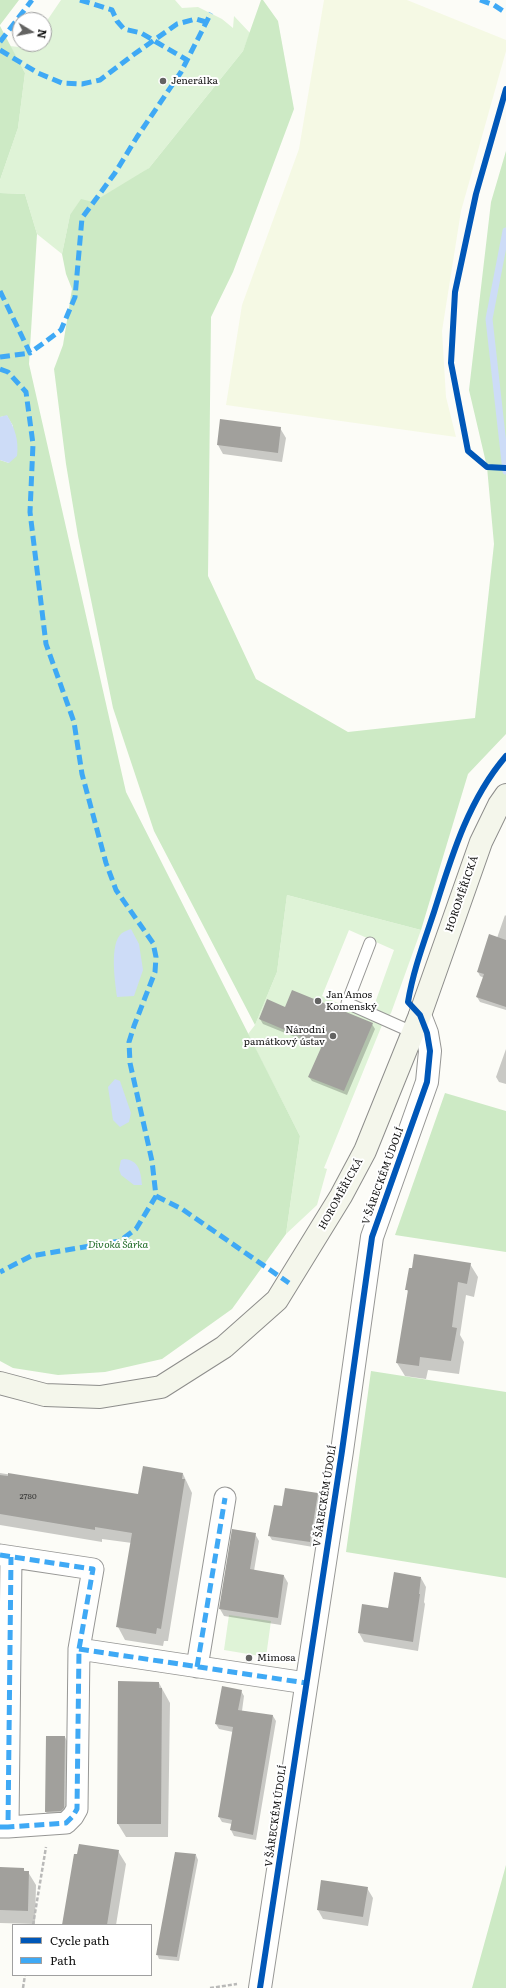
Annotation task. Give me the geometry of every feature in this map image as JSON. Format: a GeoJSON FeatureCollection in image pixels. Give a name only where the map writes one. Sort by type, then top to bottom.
{"type":"FeatureCollection","features":[{"type":"Feature","properties":{"kind":"main road","name":"HOROMĚŘICKÁ"},"geometry":{"type":"LineString","coordinates":[[0,1383],[45,1395],[100,1397],[161,1387],[224,1347],[277,1300],[337,1203],[365,1151],[416,1024],[481,842],[506,795]]}},
{"type":"Feature","properties":{"kind":"street","name":"V ŠÁRECKÉM ÚDOLÍ"},"geometry":{"type":"LineString","coordinates":[[260,1988],[342,1451],[372,1238],[427,1082],[430,1051],[427,1033],[416,1024]]}},
{"type":"Feature","properties":{"kind":"street"},"geometry":{"type":"LineString","coordinates":[[197,1667],[225,1498]]}},
{"type":"Feature","properties":{"kind":"street"},"geometry":{"type":"LineString","coordinates":[[5,1556],[93,1570],[79,1649],[76,1809],[73,1816],[66,1823],[4,1827],[5,1556]]}},
{"type":"Feature","properties":{"kind":"street"},"geometry":{"type":"LineString","coordinates":[[79,1649],[306,1683]]}},
{"type":"Feature","properties":{"kind":"lane"},"geometry":{"type":"LineString","coordinates":[[370,943],[347,1003],[416,1024]]}},
{"type":"Feature","properties":{"kind":"path"},"geometry":{"type":"LineString","coordinates":[[33,1924],[49,1825]]}},
{"type":"Feature","properties":{"kind":"path"},"geometry":{"type":"LineString","coordinates":[[23,1988],[25,1976]]}},
{"type":"Feature","properties":{"kind":"green space"},"geometry":{"type":"Polygon","coordinates":[[[0,0],[19,0],[0,25],[0,0]]]}},
{"type":"Feature","properties":{"kind":"green space"},"geometry":{"type":"Polygon","coordinates":[[[61,0],[175,0],[182,8],[198,7],[222,19],[233,28],[234,16],[250,33],[243,51],[149,168],[103,204],[70,215],[62,254],[37,234],[25,194],[0,193],[0,180],[18,128],[25,73],[13,52],[52,52],[52,13],[61,0]]]}},
{"type":"Feature","properties":{"kind":"green space"},"geometry":{"type":"Polygon","coordinates":[[[261,0],[263,0],[278,21],[294,109],[233,272],[211,317],[208,576],[256,679],[348,732],[475,718],[494,544],[487,467],[469,390],[491,202],[506,151],[506,734],[468,774],[421,930],[287,895],[277,972],[255,1025],[154,831],[113,708],[78,536],[66,464],[54,369],[63,345],[72,289],[66,274],[62,254],[70,215],[81,199],[93,202],[149,168],[243,51],[261,0]]]}},
{"type":"Feature","properties":{"kind":"green space"},"geometry":{"type":"Polygon","coordinates":[[[324,0],[407,0],[506,40],[506,51],[461,211],[442,331],[446,397],[456,437],[226,405],[242,305],[299,149],[324,0]]]}},
{"type":"Feature","properties":{"kind":"green space"},"geometry":{"type":"Polygon","coordinates":[[[0,26],[12,49],[12,52],[14,52],[25,73],[18,128],[0,180],[0,26]]]}},
{"type":"Feature","properties":{"kind":"green space","name":"Divoká Šárka"},"geometry":{"type":"Polygon","coordinates":[[[0,193],[25,194],[37,234],[29,364],[126,792],[300,1136],[286,1234],[232,1309],[162,1359],[105,1372],[58,1375],[13,1368],[0,1361],[0,460],[9,463],[13,426],[7,416],[0,417],[0,193]]]}},
{"type":"Feature","properties":{"kind":"green space"},"geometry":{"type":"Polygon","coordinates":[[[287,895],[421,930],[391,1013],[382,1025],[324,1168],[327,1169],[317,1205],[286,1234],[300,1136],[248,1034],[255,1025],[277,972],[287,895]],[[349,930],[322,996],[370,1017],[394,950],[349,930]]]}},
{"type":"Feature","properties":{"kind":"green space"},"geometry":{"type":"Polygon","coordinates":[[[445,1093],[506,1111],[506,1252],[395,1235],[445,1093]]]}},
{"type":"Feature","properties":{"kind":"green space"},"geometry":{"type":"Polygon","coordinates":[[[371,1371],[506,1392],[506,1578],[346,1552],[371,1371]]]}},
{"type":"Feature","properties":{"kind":"green space"},"geometry":{"type":"Polygon","coordinates":[[[229,1615],[271,1621],[266,1657],[224,1650],[229,1615]]]}},
{"type":"Feature","properties":{"kind":"green space"},"geometry":{"type":"Polygon","coordinates":[[[506,1865],[506,1988],[472,1988],[506,1865]]]}},
{"type":"Feature","properties":{"kind":"water"},"geometry":{"type":"Polygon","coordinates":[[[7,415],[17,440],[17,456],[9,463],[0,460],[0,417],[7,415]]]}},
{"type":"Feature","properties":{"kind":"water"},"geometry":{"type":"Polygon","coordinates":[[[131,929],[139,944],[143,970],[134,996],[117,997],[114,963],[115,945],[122,933],[131,929]]]}},
{"type":"Feature","properties":{"kind":"water"},"geometry":{"type":"Polygon","coordinates":[[[115,1079],[120,1081],[131,1113],[129,1122],[120,1127],[113,1120],[108,1087],[115,1079]]]}},
{"type":"Feature","properties":{"kind":"water"},"geometry":{"type":"Polygon","coordinates":[[[124,1159],[136,1164],[140,1171],[142,1185],[134,1185],[121,1175],[119,1169],[121,1160],[124,1159]]]}},
{"type":"Feature","properties":{"kind":"building"},"geometry":{"type":"Polygon","coordinates":[[[220,419],[281,427],[278,453],[217,445],[220,419]]]}},
{"type":"Feature","properties":{"kind":"building"},"geometry":{"type":"Polygon","coordinates":[[[489,934],[506,940],[506,1007],[476,997],[484,974],[477,972],[489,934]]]}},
{"type":"Feature","properties":{"kind":"building","name":"Národní památkový ústav"},"geometry":{"type":"Polygon","coordinates":[[[292,990],[373,1023],[344,1091],[308,1077],[324,1041],[318,1044],[259,1019],[267,999],[285,1007],[292,990]]]}},
{"type":"Feature","properties":{"kind":"building"},"geometry":{"type":"Polygon","coordinates":[[[414,1254],[471,1263],[467,1284],[458,1282],[452,1327],[457,1328],[451,1361],[420,1357],[419,1366],[396,1363],[408,1290],[405,1290],[409,1268],[412,1268],[414,1254]]]}},
{"type":"Feature","properties":{"kind":"building"},"geometry":{"type":"Polygon","coordinates":[[[143,1466],[183,1473],[182,1479],[185,1479],[161,1629],[157,1628],[156,1634],[116,1627],[132,1533],[95,1527],[95,1530],[0,1514],[0,1475],[8,1476],[8,1473],[138,1494],[143,1466]]]}},
{"type":"Feature","properties":{"kind":"building"},"geometry":{"type":"Polygon","coordinates":[[[285,1488],[318,1493],[310,1542],[268,1536],[274,1505],[282,1506],[285,1488]]]}},
{"type":"Feature","properties":{"kind":"building"},"geometry":{"type":"Polygon","coordinates":[[[232,1529],[256,1533],[250,1569],[284,1575],[278,1618],[219,1609],[232,1529]]]}},
{"type":"Feature","properties":{"kind":"building"},"geometry":{"type":"Polygon","coordinates":[[[394,1572],[421,1577],[413,1642],[358,1633],[362,1604],[388,1608],[394,1572]]]}},
{"type":"Feature","properties":{"kind":"building"},"geometry":{"type":"Polygon","coordinates":[[[118,1681],[159,1682],[159,1688],[162,1688],[161,1824],[117,1824],[118,1681]]]}},
{"type":"Feature","properties":{"kind":"building"},"geometry":{"type":"Polygon","coordinates":[[[222,1686],[242,1690],[238,1710],[273,1715],[253,1835],[230,1830],[232,1820],[218,1817],[233,1727],[215,1724],[222,1686]]]}},
{"type":"Feature","properties":{"kind":"building"},"geometry":{"type":"Polygon","coordinates":[[[46,1736],[65,1736],[64,1808],[61,1811],[45,1812],[46,1736]]]}},
{"type":"Feature","properties":{"kind":"building"},"geometry":{"type":"Polygon","coordinates":[[[79,1844],[119,1850],[107,1924],[62,1924],[74,1854],[77,1854],[79,1844]]]}},
{"type":"Feature","properties":{"kind":"building"},"geometry":{"type":"Polygon","coordinates":[[[175,1852],[196,1854],[177,1957],[156,1955],[175,1852]]]}},
{"type":"Feature","properties":{"kind":"building"},"geometry":{"type":"Polygon","coordinates":[[[0,1867],[24,1868],[24,1871],[29,1871],[28,1911],[0,1910],[0,1867]]]}},
{"type":"Feature","properties":{"kind":"building"},"geometry":{"type":"Polygon","coordinates":[[[321,1880],[368,1887],[363,1917],[317,1910],[321,1880]]]}},
{"type":"Feature","properties":{"kind":"waterway"},"geometry":{"type":"LineString","coordinates":[[506,231],[489,319],[506,471]]}},
{"type":"Feature","properties":{"kind":"marked path"},"geometry":{"type":"LineString","coordinates":[[0,42],[32,0]]}},
{"type":"Feature","properties":{"kind":"marked path"},"geometry":{"type":"LineString","coordinates":[[80,0],[112,10],[117,21],[124,29],[141,33],[187,60]]}},
{"type":"Feature","properties":{"kind":"marked path"},"geometry":{"type":"LineString","coordinates":[[480,0],[494,5],[506,13]]}},
{"type":"Feature","properties":{"kind":"marked path"},"geometry":{"type":"LineString","coordinates":[[0,291],[30,353],[61,330],[75,297],[82,218],[115,173],[137,137],[181,72],[211,13]]}},
{"type":"Feature","properties":{"kind":"marked path"},"geometry":{"type":"LineString","coordinates":[[0,50],[38,73],[62,83],[82,84],[100,80],[177,24],[196,19],[206,22]]}},
{"type":"Feature","properties":{"kind":"marked path"},"geometry":{"type":"LineString","coordinates":[[0,357],[30,353]]}},
{"type":"Feature","properties":{"kind":"marked path"},"geometry":{"type":"LineString","coordinates":[[0,369],[8,372],[26,392],[33,444],[30,512],[46,644],[74,722],[82,774],[106,863],[116,890],[153,943],[156,957],[155,972],[129,1042],[130,1063],[152,1161],[156,1196],[136,1229],[120,1241],[31,1256],[0,1272]]}},
{"type":"Feature","properties":{"kind":"marked path"},"geometry":{"type":"LineString","coordinates":[[156,1196],[182,1209],[289,1283]]}},
{"type":"Feature","properties":{"kind":"marked path"},"geometry":{"type":"LineString","coordinates":[[197,1667],[225,1498]]}},
{"type":"Feature","properties":{"kind":"marked path"},"geometry":{"type":"LineString","coordinates":[[0,1555],[93,1569],[79,1649],[77,1809],[66,1823],[8,1827]]}},
{"type":"Feature","properties":{"kind":"marked path"},"geometry":{"type":"LineString","coordinates":[[0,1827],[8,1827],[11,1557]]}},
{"type":"Feature","properties":{"kind":"marked path"},"geometry":{"type":"LineString","coordinates":[[79,1649],[306,1683]]}},
{"type":"Feature","properties":{"kind":"cycle path"},"geometry":{"type":"LineString","coordinates":[[506,89],[476,194],[455,292],[451,363],[468,451],[487,467],[506,468]]}},
{"type":"Feature","properties":{"kind":"cycle path"},"geometry":{"type":"LineString","coordinates":[[260,1988],[342,1451],[372,1237],[427,1082],[430,1051],[427,1033],[420,1015],[408,1002],[410,990],[447,871],[462,830],[481,791],[506,756]]}},
{"type":"Feature","properties":{"kind":"place","name":"Jenerálka"},"geometry":{"type":"Point","coordinates":[163,81]}},
{"type":"Feature","properties":{"kind":"place","name":"Jan Amos Komenský"},"geometry":{"type":"Point","coordinates":[318,1001]}},
{"type":"Feature","properties":{"kind":"place","name":"Národní památkový ústav"},"geometry":{"type":"Point","coordinates":[333,1036]}},
{"type":"Feature","properties":{"kind":"place","name":"Mimosa"},"geometry":{"type":"Point","coordinates":[249,1658]}}]}
